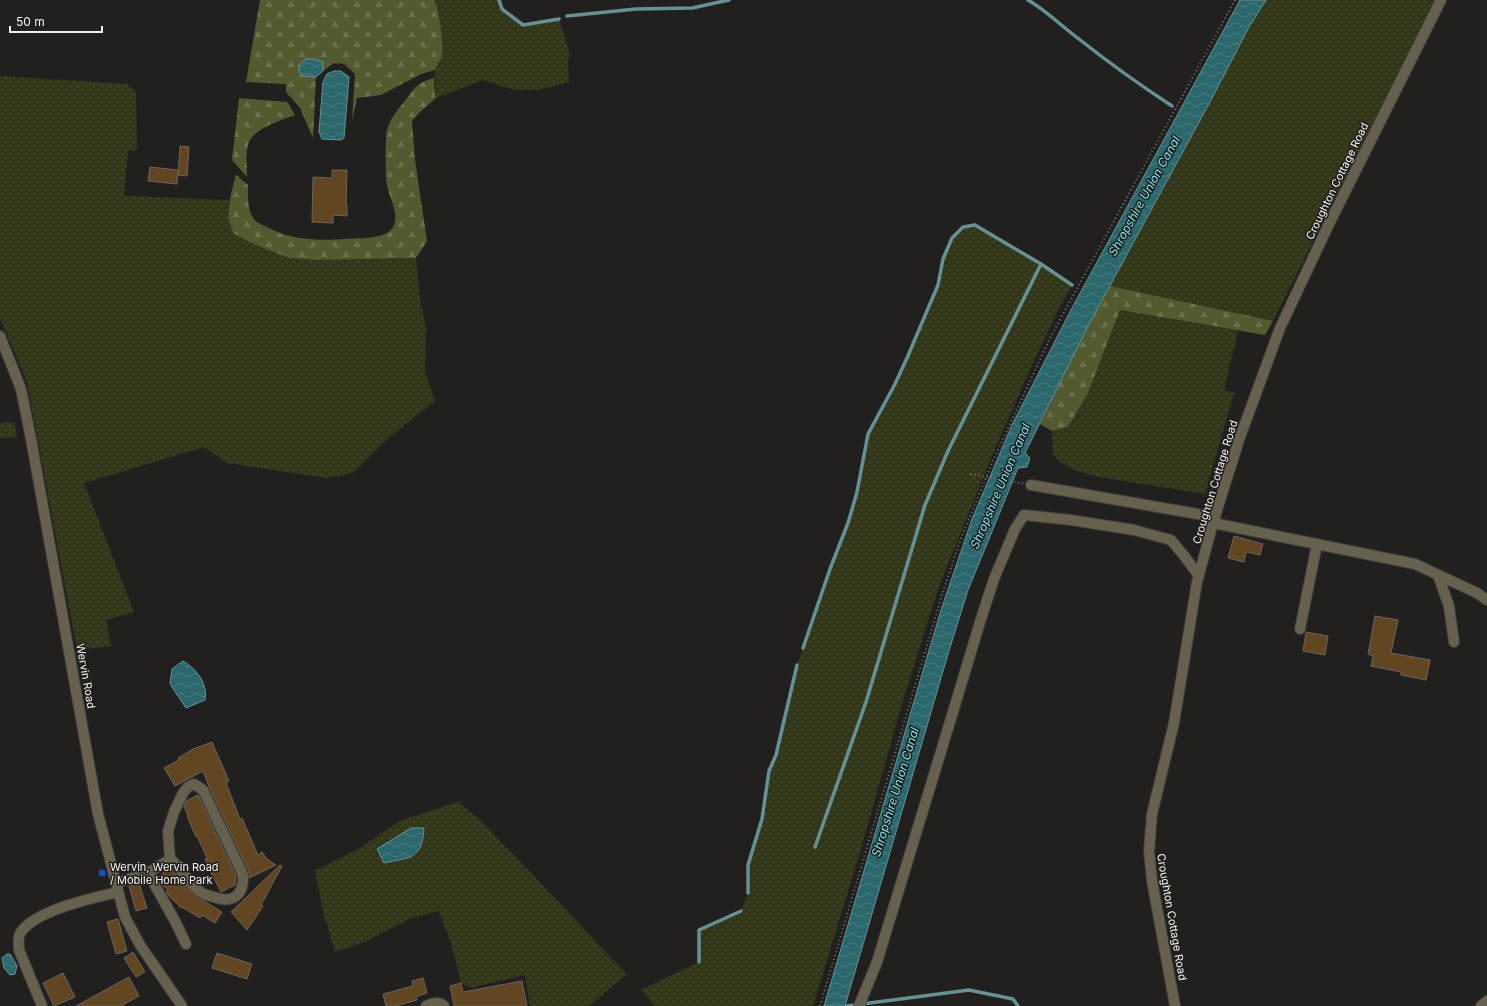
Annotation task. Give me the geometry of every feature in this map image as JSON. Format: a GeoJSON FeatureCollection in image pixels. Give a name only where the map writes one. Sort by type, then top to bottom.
{"type":"FeatureCollection","features":[{"type":"Feature","properties":{"kind":"street","name":"Croughton Cottage Road"},"geometry":{"type":"LineString","coordinates":[[1175,1006],[1152,881],[1149,852],[1152,814],[1159,778],[1174,723],[1193,602],[1199,576],[1214,520],[1239,440],[1280,328],[1329,224],[1441,0]]}},
{"type":"Feature","properties":{"kind":"street","name":"Wervin Road"},"geometry":{"type":"LineString","coordinates":[[0,336],[21,389],[98,814],[117,888],[125,917],[140,945],[182,1006]]}},
{"type":"Feature","properties":{"kind":"street"},"geometry":{"type":"LineString","coordinates":[[1031,485],[1214,520],[1317,544],[1415,564],[1477,593],[1487,600]]}},
{"type":"Feature","properties":{"kind":"street"},"geometry":{"type":"LineString","coordinates":[[859,1006],[877,962],[994,579],[1015,529],[1024,516],[1071,520],[1134,530],[1171,540],[1199,576]]}},
{"type":"Feature","properties":{"kind":"street"},"geometry":{"type":"LineString","coordinates":[[1300,629],[1317,544]]}},
{"type":"Feature","properties":{"kind":"street"},"geometry":{"type":"LineString","coordinates":[[1438,574],[1449,606],[1454,642]]}},
{"type":"Feature","properties":{"kind":"street"},"geometry":{"type":"LineString","coordinates":[[194,784],[203,790],[243,875],[244,885],[239,894],[232,899],[220,899],[202,893],[190,882],[179,865],[170,859],[168,832],[174,812],[183,793],[188,787],[194,784]]}},
{"type":"Feature","properties":{"kind":"street"},"geometry":{"type":"LineString","coordinates":[[42,1006],[20,950],[18,940],[20,932],[27,925],[44,915],[64,906],[117,888],[148,873],[170,859]]}},
{"type":"Feature","properties":{"kind":"street"},"geometry":{"type":"LineString","coordinates":[[148,873],[186,944]]}},
{"type":"Feature","properties":{"kind":"street"},"geometry":{"type":"LineString","coordinates":[[1481,1006],[1487,1001]]}},
{"type":"Feature","properties":{"kind":"street"},"geometry":{"type":"LineString","coordinates":[[426,1006],[436,1003],[444,1006]]}},
{"type":"Feature","properties":{"kind":"path"},"geometry":{"type":"LineString","coordinates":[[820,1006],[942,595],[960,541],[982,486],[1051,336],[1235,0]]}},
{"type":"Feature","properties":{"kind":"path"},"geometry":{"type":"LineString","coordinates":[[971,474],[1031,485]]}},
{"type":"Feature","properties":{"kind":"green space"},"geometry":{"type":"Polygon","coordinates":[[[260,0],[434,0],[438,10],[441,27],[442,56],[435,70],[421,74],[381,95],[357,98],[352,121],[355,74],[344,64],[334,63],[323,71],[323,62],[299,65],[299,72],[304,76],[316,77],[313,138],[300,108],[286,92],[286,84],[246,82],[260,0]]]}},
{"type":"Feature","properties":{"kind":"green space"},"geometry":{"type":"Polygon","coordinates":[[[434,0],[499,0],[502,9],[523,25],[559,19],[570,54],[568,62],[569,82],[538,90],[515,90],[483,80],[436,98],[434,91],[435,70],[442,54],[434,0]]]}},
{"type":"Feature","properties":{"kind":"green space"},"geometry":{"type":"Polygon","coordinates":[[[1266,0],[1435,0],[1273,321],[1110,286],[1249,27],[1266,0]]]}},
{"type":"Feature","properties":{"kind":"green space"},"geometry":{"type":"Polygon","coordinates":[[[0,76],[127,84],[136,92],[137,150],[128,151],[124,196],[230,200],[229,217],[233,233],[249,242],[289,258],[316,260],[416,258],[420,299],[426,328],[425,372],[435,401],[386,440],[353,473],[326,478],[227,463],[204,447],[84,483],[134,612],[106,620],[111,646],[77,650],[27,382],[0,318],[0,76]]]}},
{"type":"Feature","properties":{"kind":"green space"},"geometry":{"type":"Polygon","coordinates":[[[434,78],[434,91],[436,98],[412,121],[415,160],[427,241],[416,258],[316,260],[289,258],[249,242],[233,233],[228,217],[231,194],[236,175],[248,185],[248,204],[252,217],[258,223],[279,233],[297,238],[327,240],[375,237],[386,234],[390,231],[394,226],[395,214],[386,180],[387,130],[394,115],[419,84],[434,78]]]}},
{"type":"Feature","properties":{"kind":"green space"},"geometry":{"type":"Polygon","coordinates":[[[239,98],[287,102],[295,115],[269,125],[252,137],[247,150],[247,177],[232,160],[239,98]]]}},
{"type":"Feature","properties":{"kind":"green space"},"geometry":{"type":"Polygon","coordinates":[[[975,225],[1041,264],[1072,285],[1059,308],[1026,378],[991,458],[939,586],[901,707],[863,842],[813,1006],[655,1006],[641,990],[699,962],[699,930],[741,911],[748,893],[748,865],[762,819],[769,771],[776,755],[797,665],[830,569],[848,523],[857,492],[868,434],[907,358],[938,285],[943,259],[952,238],[963,227],[975,225]]]}},
{"type":"Feature","properties":{"kind":"green space"},"geometry":{"type":"Polygon","coordinates":[[[1110,286],[1273,321],[1265,335],[1120,310],[1088,393],[1068,427],[1052,431],[1040,424],[1088,326],[1110,286]]]}},
{"type":"Feature","properties":{"kind":"green space"},"geometry":{"type":"Polygon","coordinates":[[[1120,310],[1238,331],[1224,390],[1234,393],[1205,494],[1099,477],[1074,470],[1060,462],[1053,454],[1052,431],[1068,427],[1088,393],[1120,310]]]}},
{"type":"Feature","properties":{"kind":"green space"},"geometry":{"type":"Polygon","coordinates":[[[14,422],[17,437],[0,438],[0,423],[14,422]]]}},
{"type":"Feature","properties":{"kind":"green space"},"geometry":{"type":"Polygon","coordinates":[[[458,802],[481,821],[627,974],[589,1006],[530,1006],[525,975],[471,988],[461,983],[452,946],[439,911],[411,918],[365,942],[335,952],[324,915],[315,871],[357,850],[400,821],[458,802]]]}},
{"type":"Feature","properties":{"kind":"water","name":"Shropshire Union Canal"},"geometry":{"type":"Polygon","coordinates":[[[1240,0],[1266,0],[1249,27],[1210,102],[1088,326],[1025,453],[1030,458],[1027,467],[1018,468],[968,590],[845,1006],[824,1006],[941,610],[972,519],[1012,425],[1072,308],[1240,0]]]}},
{"type":"Feature","properties":{"kind":"water"},"geometry":{"type":"Polygon","coordinates":[[[306,59],[314,59],[323,62],[323,71],[316,77],[304,76],[299,72],[299,65],[306,59]]]}},
{"type":"Feature","properties":{"kind":"water"},"geometry":{"type":"Polygon","coordinates":[[[334,71],[341,71],[349,77],[344,138],[341,140],[322,139],[319,132],[323,82],[327,74],[334,71]]]}},
{"type":"Feature","properties":{"kind":"water"},"geometry":{"type":"Polygon","coordinates":[[[183,661],[193,668],[205,688],[205,700],[186,708],[170,684],[172,669],[183,661]]]}},
{"type":"Feature","properties":{"kind":"water"},"geometry":{"type":"Polygon","coordinates":[[[411,828],[424,828],[421,846],[418,852],[408,858],[384,863],[377,849],[411,828]]]}},
{"type":"Feature","properties":{"kind":"water"},"geometry":{"type":"Polygon","coordinates":[[[7,954],[10,954],[17,966],[15,974],[10,975],[4,968],[2,958],[7,954]]]}},
{"type":"Feature","properties":{"kind":"building"},"geometry":{"type":"Polygon","coordinates":[[[180,146],[189,147],[187,176],[178,175],[180,146]]]}},
{"type":"Feature","properties":{"kind":"building"},"geometry":{"type":"Polygon","coordinates":[[[150,167],[178,170],[177,184],[148,181],[150,167]]]}},
{"type":"Feature","properties":{"kind":"building"},"geometry":{"type":"Polygon","coordinates":[[[332,170],[347,170],[347,216],[333,215],[333,223],[312,222],[313,177],[332,178],[332,170]]]}},
{"type":"Feature","properties":{"kind":"building"},"geometry":{"type":"Polygon","coordinates":[[[1234,536],[1263,544],[1260,555],[1246,552],[1244,562],[1228,558],[1234,536]]]}},
{"type":"Feature","properties":{"kind":"building"},"geometry":{"type":"Polygon","coordinates":[[[1375,616],[1398,620],[1391,653],[1430,660],[1426,680],[1401,675],[1401,672],[1371,666],[1373,656],[1368,654],[1375,616]]]}},
{"type":"Feature","properties":{"kind":"building"},"geometry":{"type":"Polygon","coordinates":[[[1306,632],[1328,636],[1325,655],[1303,651],[1306,632]]]}},
{"type":"Feature","properties":{"kind":"building"},"geometry":{"type":"Polygon","coordinates":[[[212,742],[229,781],[226,783],[240,819],[242,818],[258,855],[262,852],[267,859],[276,865],[249,878],[249,872],[203,771],[175,786],[164,768],[179,760],[178,758],[193,749],[212,742]]]}},
{"type":"Feature","properties":{"kind":"building"},"geometry":{"type":"Polygon","coordinates":[[[198,795],[236,876],[235,885],[221,892],[208,867],[205,859],[207,858],[197,836],[196,837],[184,807],[186,801],[198,795]]]}},
{"type":"Feature","properties":{"kind":"building"},"geometry":{"type":"Polygon","coordinates":[[[280,865],[282,866],[261,905],[263,906],[247,930],[231,912],[280,865]]]}},
{"type":"Feature","properties":{"kind":"building"},"geometry":{"type":"Polygon","coordinates":[[[169,867],[193,894],[222,912],[215,923],[202,915],[200,918],[182,907],[181,908],[168,895],[166,892],[168,890],[162,885],[158,878],[169,867]]]}},
{"type":"Feature","properties":{"kind":"building"},"geometry":{"type":"Polygon","coordinates":[[[139,883],[147,908],[136,911],[129,886],[139,883]]]}},
{"type":"Feature","properties":{"kind":"building"},"geometry":{"type":"Polygon","coordinates":[[[118,919],[127,951],[116,954],[107,922],[118,919]]]}},
{"type":"Feature","properties":{"kind":"building"},"geometry":{"type":"Polygon","coordinates":[[[133,952],[145,972],[136,977],[124,958],[133,952]]]}},
{"type":"Feature","properties":{"kind":"building"},"geometry":{"type":"Polygon","coordinates":[[[217,953],[252,964],[247,979],[212,968],[217,953]]]}},
{"type":"Feature","properties":{"kind":"building"},"geometry":{"type":"Polygon","coordinates":[[[63,973],[75,997],[54,1006],[43,983],[63,973]]]}},
{"type":"Feature","properties":{"kind":"building"},"geometry":{"type":"Polygon","coordinates":[[[129,977],[139,996],[121,1006],[76,1006],[129,977]]]}},
{"type":"Feature","properties":{"kind":"building"},"geometry":{"type":"Polygon","coordinates":[[[423,978],[427,993],[416,997],[417,1000],[396,1006],[386,1006],[383,994],[413,986],[412,981],[423,978]]]}},
{"type":"Feature","properties":{"kind":"building"},"geometry":{"type":"Polygon","coordinates":[[[522,981],[527,1006],[454,1006],[450,986],[461,983],[463,992],[522,981]]]}},
{"type":"Feature","properties":{"kind":"waterway"},"geometry":{"type":"LineString","coordinates":[[499,0],[502,9],[523,25],[559,19]]}},
{"type":"Feature","properties":{"kind":"waterway"},"geometry":{"type":"LineString","coordinates":[[567,16],[636,9],[692,8],[729,0]]}},
{"type":"Feature","properties":{"kind":"waterway"},"geometry":{"type":"LineString","coordinates":[[1028,0],[1136,82],[1172,106]]}},
{"type":"Feature","properties":{"kind":"waterway"},"geometry":{"type":"LineString","coordinates":[[803,648],[830,569],[848,523],[857,492],[868,434],[907,358],[938,285],[943,259],[952,238],[963,227],[975,225],[1041,264],[1072,285]]}},
{"type":"Feature","properties":{"kind":"waterway"},"geometry":{"type":"LineString","coordinates":[[815,847],[866,702],[925,505],[948,451],[1041,264]]}},
{"type":"Feature","properties":{"kind":"waterway"},"geometry":{"type":"LineString","coordinates":[[748,893],[748,865],[762,819],[769,771],[776,755],[797,665]]}},
{"type":"Feature","properties":{"kind":"waterway"},"geometry":{"type":"LineString","coordinates":[[699,962],[699,930],[741,911]]}},
{"type":"Feature","properties":{"kind":"waterway"},"geometry":{"type":"LineString","coordinates":[[847,1006],[969,990],[1013,999],[1018,1006]]}},
{"type":"Feature","properties":{"kind":"place","name":"Wervin, Wervin Road / Mobile Home Park"},"geometry":{"type":"Point","coordinates":[102,873]}}]}
